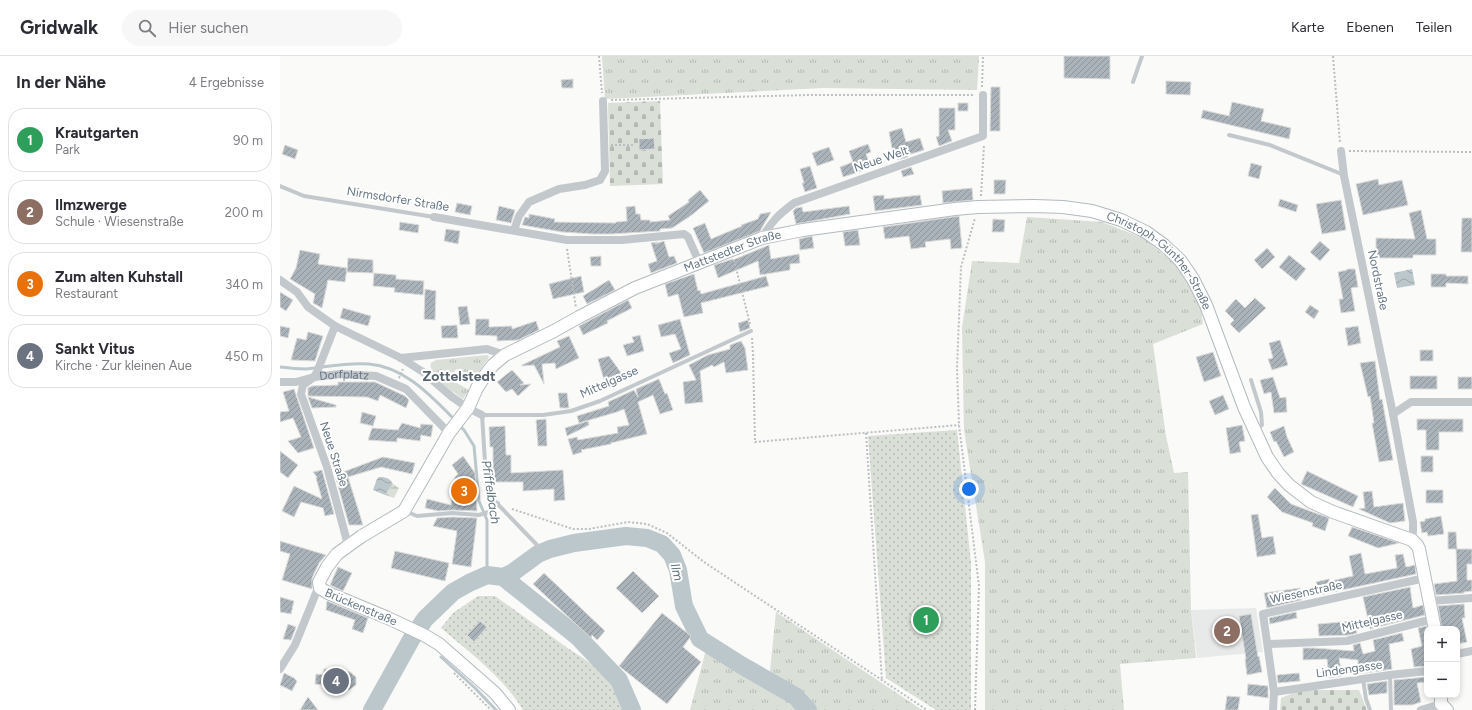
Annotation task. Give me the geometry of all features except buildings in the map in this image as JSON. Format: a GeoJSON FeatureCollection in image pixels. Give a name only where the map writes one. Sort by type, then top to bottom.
{"type":"FeatureCollection","features":[{"type":"Feature","properties":{"kind":"street"},"geometry":{"type":"LineString","coordinates":[[983,95],[983,136]]}},
{"type":"Feature","properties":{"kind":"street"},"geometry":{"type":"LineString","coordinates":[[514,230],[519,216],[529,202],[559,189],[585,185],[600,180],[605,171],[603,101]]}},
{"type":"Feature","properties":{"kind":"street","name":"Neue Welt"},"geometry":{"type":"LineString","coordinates":[[762,238],[770,224],[778,215],[794,203],[983,136]]}},
{"type":"Feature","properties":{"kind":"street","name":"Nordstraße"},"geometry":{"type":"LineString","coordinates":[[1341,151],[1344,176],[1393,414],[1413,522],[1412,540]]}},
{"type":"Feature","properties":{"kind":"street","name":"Christoph-Günther-Straße"},"geometry":{"type":"LineString","coordinates":[[979,207],[1035,206],[1063,207],[1092,211],[1121,220],[1146,232],[1164,245],[1180,260],[1193,279],[1206,305],[1254,431],[1267,457],[1278,473],[1289,485],[1311,502],[1333,512],[1412,540]]}},
{"type":"Feature","properties":{"kind":"street","name":"Mattstedter Straße"},"geometry":{"type":"LineString","coordinates":[[504,355],[554,331],[635,288],[762,238],[803,230],[979,207]]}},
{"type":"Feature","properties":{"kind":"street","name":"Nirmsdorfer Straße"},"geometry":{"type":"LineString","coordinates":[[434,217],[567,240],[622,240],[684,234],[688,237],[699,262]]}},
{"type":"Feature","properties":{"kind":"street"},"geometry":{"type":"LineString","coordinates":[[280,280],[297,292],[308,307],[335,326],[401,358],[423,372],[452,397],[468,408]]}},
{"type":"Feature","properties":{"kind":"street","name":"Dorfplatz"},"geometry":{"type":"LineString","coordinates":[[335,326],[321,363],[315,374],[367,374],[395,383],[454,427]]}},
{"type":"Feature","properties":{"kind":"street"},"geometry":{"type":"LineString","coordinates":[[401,358],[487,349],[504,355],[486,374],[477,388],[468,408],[454,427]]}},
{"type":"Feature","properties":{"kind":"street"},"geometry":{"type":"LineString","coordinates":[[280,382],[296,382],[315,374]]}},
{"type":"Feature","properties":{"kind":"street","name":"Neue Straße"},"geometry":{"type":"LineString","coordinates":[[315,374],[303,385],[301,394],[327,467],[348,545]]}},
{"type":"Feature","properties":{"kind":"street"},"geometry":{"type":"LineString","coordinates":[[1393,414],[1411,402],[1472,402]]}},
{"type":"Feature","properties":{"kind":"street","name":"Mittelgasse"},"geometry":{"type":"LineString","coordinates":[[468,408],[482,415]]}},
{"type":"Feature","properties":{"kind":"street","name":"Brückenstraße"},"geometry":{"type":"LineString","coordinates":[[454,427],[404,511],[336,554],[319,582],[320,588],[328,593],[407,627],[439,644],[495,693],[509,710]]}},
{"type":"Feature","properties":{"kind":"street"},"geometry":{"type":"LineString","coordinates":[[1412,540],[1419,549],[1434,624]]}},
{"type":"Feature","properties":{"kind":"street","name":"Wiesenstraße"},"geometry":{"type":"LineString","coordinates":[[1273,710],[1274,692],[1263,614],[1425,578]]}},
{"type":"Feature","properties":{"kind":"street"},"geometry":{"type":"LineString","coordinates":[[280,669],[295,645],[316,592],[320,588]]}},
{"type":"Feature","properties":{"kind":"street"},"geometry":{"type":"LineString","coordinates":[[1430,601],[1472,598]]}},
{"type":"Feature","properties":{"kind":"street","name":"Mittelgasse"},"geometry":{"type":"LineString","coordinates":[[1268,644],[1347,640],[1434,624]]}},
{"type":"Feature","properties":{"kind":"street"},"geometry":{"type":"LineString","coordinates":[[1460,653],[1472,651]]}},
{"type":"Feature","properties":{"kind":"street","name":"Lindengasse"},"geometry":{"type":"LineString","coordinates":[[1274,692],[1424,671]]}},
{"type":"Feature","properties":{"kind":"street"},"geometry":{"type":"LineString","coordinates":[[1421,710],[1443,703]]}},
{"type":"Feature","properties":{"kind":"lane"},"geometry":{"type":"LineString","coordinates":[[1133,82],[1142,56]]}},
{"type":"Feature","properties":{"kind":"lane"},"geometry":{"type":"LineString","coordinates":[[1229,135],[1270,145],[1344,176]]}},
{"type":"Feature","properties":{"kind":"lane","name":"Nirmsdorfer Straße"},"geometry":{"type":"LineString","coordinates":[[280,186],[304,196],[434,217]]}},
{"type":"Feature","properties":{"kind":"lane","name":"Mittelgasse"},"geometry":{"type":"LineString","coordinates":[[482,415],[543,415],[571,412],[600,401],[751,331]]}},
{"type":"Feature","properties":{"kind":"lane"},"geometry":{"type":"LineString","coordinates":[[1251,380],[1261,412],[1262,425],[1254,431]]}},
{"type":"Feature","properties":{"kind":"lane"},"geometry":{"type":"LineString","coordinates":[[482,415],[487,493],[538,546]]}},
{"type":"Feature","properties":{"kind":"lane"},"geometry":{"type":"LineString","coordinates":[[404,511],[417,516],[452,513],[479,514],[489,512],[498,503]]}},
{"type":"Feature","properties":{"kind":"lane"},"geometry":{"type":"LineString","coordinates":[[1390,675],[1391,710]]}},
{"type":"Feature","properties":{"kind":"lane"},"geometry":{"type":"LineString","coordinates":[[1363,679],[1366,699],[1370,710]]}},
{"type":"Feature","properties":{"kind":"path"},"geometry":{"type":"LineString","coordinates":[[599,56],[603,101],[808,95],[983,95],[983,56]]}},
{"type":"Feature","properties":{"kind":"path"},"geometry":{"type":"LineString","coordinates":[[1333,56],[1341,151],[1472,152]]}},
{"type":"Feature","properties":{"kind":"path"},"geometry":{"type":"LineString","coordinates":[[974,710],[979,586],[959,425],[956,368],[961,267],[979,207],[984,143],[983,136]]}},
{"type":"Feature","properties":{"kind":"path"},"geometry":{"type":"LineString","coordinates":[[604,145],[636,145]]}},
{"type":"Feature","properties":{"kind":"path"},"geometry":{"type":"LineString","coordinates":[[567,240],[567,250],[579,317]]}},
{"type":"Feature","properties":{"kind":"path"},"geometry":{"type":"LineString","coordinates":[[732,249],[751,331],[755,442],[959,425]]}},
{"type":"Feature","properties":{"kind":"path"},"geometry":{"type":"LineString","coordinates":[[399,378],[402,371]]}},
{"type":"Feature","properties":{"kind":"path"},"geometry":{"type":"LineString","coordinates":[[866,433],[882,681]]}},
{"type":"Feature","properties":{"kind":"path"},"geometry":{"type":"LineString","coordinates":[[498,503],[535,517],[574,529],[589,529],[628,522],[647,524],[667,533],[704,562],[927,710]]}},
{"type":"Feature","properties":{"kind":"shaded area"},"geometry":{"type":"Polygon","coordinates":[[[1256,608],[1263,652],[1197,658],[1191,610],[1256,608]]]}},
{"type":"Feature","properties":{"kind":"green space"},"geometry":{"type":"Polygon","coordinates":[[[602,56],[979,56],[977,90],[823,88],[605,99],[602,56]]]}},
{"type":"Feature","properties":{"kind":"green space"},"geometry":{"type":"Polygon","coordinates":[[[660,101],[663,184],[610,186],[608,103],[660,101]]]}},
{"type":"Feature","properties":{"kind":"green space"},"geometry":{"type":"Polygon","coordinates":[[[1027,217],[1102,222],[1143,238],[1180,268],[1201,307],[1203,324],[1153,344],[1166,436],[1174,473],[1188,472],[1191,610],[1196,658],[1120,664],[1124,710],[985,710],[985,562],[964,430],[962,328],[972,261],[1019,263],[1027,217]]]}},
{"type":"Feature","properties":{"kind":"green space"},"geometry":{"type":"Polygon","coordinates":[[[487,355],[489,357],[488,359],[473,382],[469,381],[471,377],[456,369],[450,379],[469,390],[463,399],[442,383],[433,373],[431,368],[431,363],[436,360],[487,355]]]}},
{"type":"Feature","properties":{"kind":"green space"},"geometry":{"type":"Polygon","coordinates":[[[957,430],[971,563],[971,710],[936,710],[886,678],[868,436],[957,430]]]}},
{"type":"Feature","properties":{"kind":"green space"},"geometry":{"type":"Polygon","coordinates":[[[393,484],[399,488],[394,498],[385,495],[393,484]]]}},
{"type":"Feature","properties":{"kind":"green space"},"geometry":{"type":"Polygon","coordinates":[[[478,596],[495,596],[569,649],[618,681],[631,710],[523,710],[496,676],[441,628],[453,613],[478,596]]]}},
{"type":"Feature","properties":{"kind":"green space"},"geometry":{"type":"Polygon","coordinates":[[[776,612],[922,710],[810,710],[795,694],[771,679],[770,671],[776,612]]]}},
{"type":"Feature","properties":{"kind":"green space"},"geometry":{"type":"Polygon","coordinates":[[[707,646],[794,697],[805,710],[690,710],[707,646]]]}},
{"type":"Feature","properties":{"kind":"green space"},"geometry":{"type":"Polygon","coordinates":[[[1301,690],[1359,690],[1367,710],[1280,710],[1281,698],[1301,690]]]}},
{"type":"Feature","properties":{"kind":"water"},"geometry":{"type":"Polygon","coordinates":[[[1412,269],[1415,285],[1397,288],[1394,273],[1412,269]]]}},
{"type":"Feature","properties":{"kind":"water"},"geometry":{"type":"Polygon","coordinates":[[[379,477],[388,478],[393,484],[385,495],[373,490],[379,477]]]}},
{"type":"Feature","properties":{"kind":"waterway","name":"Pfiffelbach"},"geometry":{"type":"LineString","coordinates":[[280,367],[305,369],[345,364],[369,364],[382,366],[406,377],[416,384],[455,420]]}},
{"type":"Feature","properties":{"kind":"waterway","name":"Pfiffelbach"},"geometry":{"type":"LineString","coordinates":[[458,424],[464,430],[474,446],[479,501],[487,520],[487,575]]}},
{"type":"Feature","properties":{"kind":"waterway","name":"Ilm"},"geometry":{"type":"LineString","coordinates":[[503,577],[512,573],[538,554],[550,549],[574,543],[626,536],[647,538],[662,544],[672,555],[678,570],[684,606],[700,639],[741,665],[795,696],[808,710]]}},
{"type":"Feature","properties":{"kind":"waterway","name":"Ilm"},"geometry":{"type":"LineString","coordinates":[[372,710],[412,638],[425,619],[453,592],[487,575],[503,577],[578,637],[619,680],[632,710]]}},
{"type":"Feature","properties":{"kind":"waterway"},"geometry":{"type":"LineString","coordinates":[[441,657],[475,688],[496,710]]}},
{"type":"Feature","properties":{"kind":"place","name":"Zum alten Kuhstall"},"geometry":{"type":"Point","coordinates":[464,491]}},
{"type":"Feature","properties":{"kind":"place","name":"Krautgarten"},"geometry":{"type":"Point","coordinates":[926,620]}},
{"type":"Feature","properties":{"kind":"place","name":"Ilmzwerge"},"geometry":{"type":"Point","coordinates":[1227,631]}},
{"type":"Feature","properties":{"kind":"place","name":"Sankt Vitus"},"geometry":{"type":"Point","coordinates":[336,681]}},
{"type":"Feature","properties":{"kind":"district","name":"Zottelstedt"},"geometry":{"type":"Point","coordinates":[459,376]}}]}
